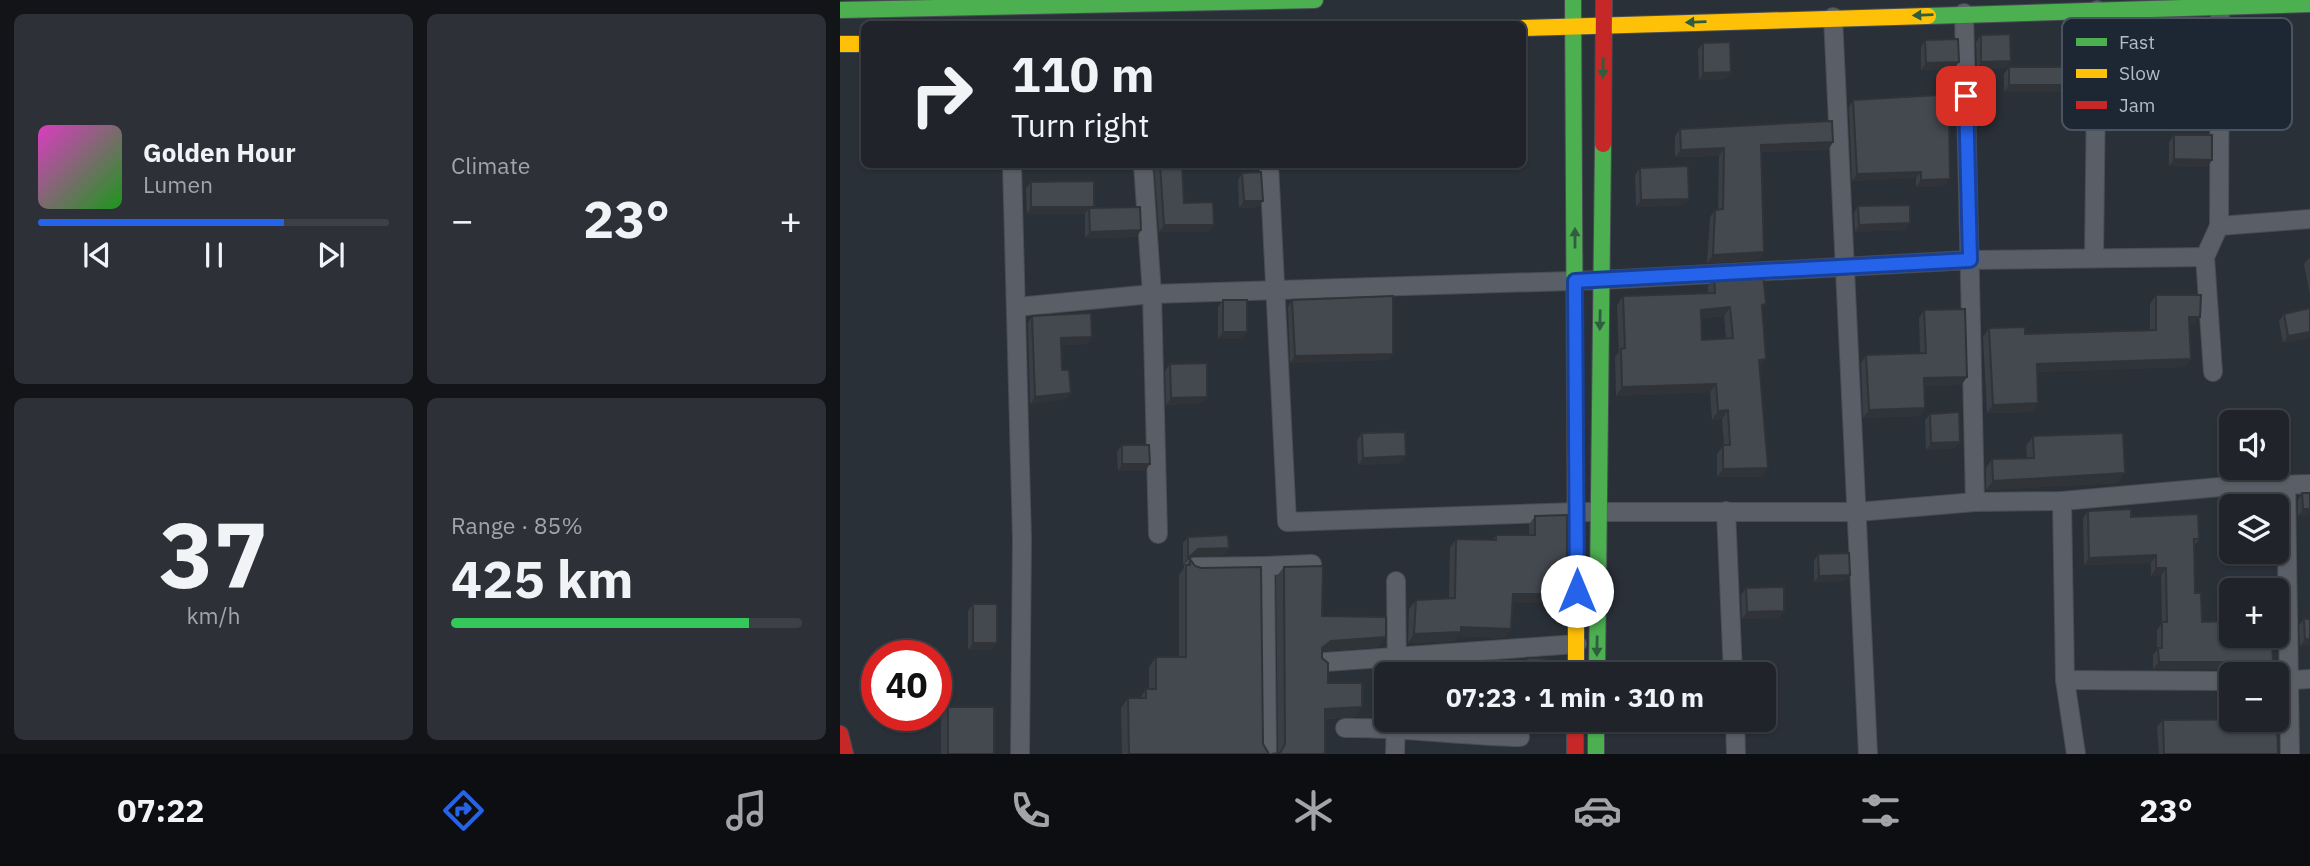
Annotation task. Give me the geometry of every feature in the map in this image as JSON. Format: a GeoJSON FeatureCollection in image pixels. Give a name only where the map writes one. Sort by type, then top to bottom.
{"type":"FeatureCollection","features":[{"type":"Feature","properties":{"kind":"street"},"geometry":{"type":"LineString","coordinates":[[840,10],[1006,16],[1315,0]]}},
{"type":"Feature","properties":{"kind":"street"},"geometry":{"type":"LineString","coordinates":[[1573,0],[1576,662]]}},
{"type":"Feature","properties":{"kind":"street"},"geometry":{"type":"LineString","coordinates":[[1597,662],[1604,0]]}},
{"type":"Feature","properties":{"kind":"street"},"geometry":{"type":"LineString","coordinates":[[1526,28],[2310,4]]}},
{"type":"Feature","properties":{"kind":"street"},"geometry":{"type":"LineString","coordinates":[[2220,6],[2220,18]]}},
{"type":"Feature","properties":{"kind":"street"},"geometry":{"type":"LineString","coordinates":[[2097,10],[2097,18]]}},
{"type":"Feature","properties":{"kind":"street"},"geometry":{"type":"LineString","coordinates":[[1964,13],[1975,502]]}},
{"type":"Feature","properties":{"kind":"street"},"geometry":{"type":"LineString","coordinates":[[1833,17],[1868,754]]}},
{"type":"Feature","properties":{"kind":"street"},"geometry":{"type":"LineString","coordinates":[[840,44],[861,44]]}},
{"type":"Feature","properties":{"kind":"street"},"geometry":{"type":"LineString","coordinates":[[2094,257],[2096,130]]}},
{"type":"Feature","properties":{"kind":"street"},"geometry":{"type":"LineString","coordinates":[[2213,372],[2205,257],[2219,226],[2219,130]]}},
{"type":"Feature","properties":{"kind":"street"},"geometry":{"type":"LineString","coordinates":[[1012,168],[1022,539],[1020,754]]}},
{"type":"Feature","properties":{"kind":"street"},"geometry":{"type":"LineString","coordinates":[[1143,168],[1152,294],[1158,534]]}},
{"type":"Feature","properties":{"kind":"street"},"geometry":{"type":"LineString","coordinates":[[1269,168],[1273,289],[1287,522],[1577,512],[1857,512],[1975,502],[2062,501],[2220,486],[2310,484]]}},
{"type":"Feature","properties":{"kind":"street"},"geometry":{"type":"LineString","coordinates":[[2219,226],[2310,219]]}},
{"type":"Feature","properties":{"kind":"street"},"geometry":{"type":"LineString","coordinates":[[1016,307],[1152,294],[1601,280],[1845,269],[1970,260],[2205,257]]}},
{"type":"Feature","properties":{"kind":"street"},"geometry":{"type":"LineString","coordinates":[[2283,662],[2286,485]]}},
{"type":"Feature","properties":{"kind":"street"},"geometry":{"type":"LineString","coordinates":[[2062,501],[2065,680],[2076,754]]}},
{"type":"Feature","properties":{"kind":"street"},"geometry":{"type":"LineString","coordinates":[[1726,511],[1732,662]]}},
{"type":"Feature","properties":{"kind":"street"},"geometry":{"type":"LineString","coordinates":[[1194,566],[1312,564]]}},
{"type":"Feature","properties":{"kind":"street"},"geometry":{"type":"LineString","coordinates":[[1265,566],[1267,754]]}},
{"type":"Feature","properties":{"kind":"street"},"geometry":{"type":"LineString","coordinates":[[1396,581],[1397,662]]}},
{"type":"Feature","properties":{"kind":"street"},"geometry":{"type":"LineString","coordinates":[[1423,662],[1577,644]]}},
{"type":"Feature","properties":{"kind":"street"},"geometry":{"type":"LineString","coordinates":[[1325,662],[1374,664]]}},
{"type":"Feature","properties":{"kind":"street"},"geometry":{"type":"LineString","coordinates":[[2065,680],[2219,681]]}},
{"type":"Feature","properties":{"kind":"street"},"geometry":{"type":"LineString","coordinates":[[2289,681],[2310,680]]}},
{"type":"Feature","properties":{"kind":"street"},"geometry":{"type":"LineString","coordinates":[[1345,728],[1374,727]]}},
{"type":"Feature","properties":{"kind":"street"},"geometry":{"type":"LineString","coordinates":[[1395,754],[1396,732]]}},
{"type":"Feature","properties":{"kind":"street"},"geometry":{"type":"LineString","coordinates":[[1468,732],[1520,737]]}},
{"type":"Feature","properties":{"kind":"street"},"geometry":{"type":"LineString","coordinates":[[1575,754],[1576,732]]}},
{"type":"Feature","properties":{"kind":"street"},"geometry":{"type":"LineString","coordinates":[[1596,732],[1596,754]]}},
{"type":"Feature","properties":{"kind":"street"},"geometry":{"type":"LineString","coordinates":[[1735,732],[1736,754]]}},
{"type":"Feature","properties":{"kind":"street"},"geometry":{"type":"LineString","coordinates":[[2288,732],[2290,754]]}},
{"type":"Feature","properties":{"kind":"street"},"geometry":{"type":"LineString","coordinates":[[840,734],[845,754]]}},
{"type":"Feature","properties":{"kind":"building"},"geometry":{"type":"Polygon","coordinates":[[[2010,34],[2011,61],[1981,62],[1981,35],[2010,34]]]}},
{"type":"Feature","properties":{"kind":"building"},"geometry":{"type":"Polygon","coordinates":[[[1958,39],[1959,62],[1926,63],[1925,40],[1958,39]]]}},
{"type":"Feature","properties":{"kind":"building"},"geometry":{"type":"Polygon","coordinates":[[[1730,42],[1731,72],[1703,73],[1703,43],[1730,42]]]}},
{"type":"Feature","properties":{"kind":"building"},"geometry":{"type":"Polygon","coordinates":[[[2009,67],[2062,67],[2062,85],[2009,85],[2009,67]]]}},
{"type":"Feature","properties":{"kind":"building"},"geometry":{"type":"Polygon","coordinates":[[[1956,94],[1957,115],[1949,116],[1950,179],[1921,180],[1921,172],[1857,174],[1853,100],[1956,94]]]}},
{"type":"Feature","properties":{"kind":"building"},"geometry":{"type":"Polygon","coordinates":[[[1832,121],[1833,142],[1761,145],[1764,252],[1713,255],[1715,210],[1723,209],[1724,148],[1681,150],[1680,129],[1832,121]]]}},
{"type":"Feature","properties":{"kind":"building"},"geometry":{"type":"Polygon","coordinates":[[[2174,135],[2212,135],[2212,160],[2174,159],[2174,135]]]}},
{"type":"Feature","properties":{"kind":"building"},"geometry":{"type":"Polygon","coordinates":[[[1688,166],[1689,199],[1641,200],[1640,168],[1688,166]]]}},
{"type":"Feature","properties":{"kind":"building"},"geometry":{"type":"Polygon","coordinates":[[[1160,168],[1182,168],[1184,203],[1213,202],[1214,225],[1164,225],[1160,168]]]}},
{"type":"Feature","properties":{"kind":"building"},"geometry":{"type":"Polygon","coordinates":[[[1261,172],[1263,201],[1244,201],[1242,173],[1261,172]]]}},
{"type":"Feature","properties":{"kind":"building"},"geometry":{"type":"Polygon","coordinates":[[[1094,181],[1094,207],[1031,207],[1031,182],[1094,181]]]}},
{"type":"Feature","properties":{"kind":"building"},"geometry":{"type":"Polygon","coordinates":[[[1910,205],[1910,223],[1859,225],[1858,206],[1910,205]]]}},
{"type":"Feature","properties":{"kind":"building"},"geometry":{"type":"Polygon","coordinates":[[[1140,207],[1141,230],[1090,232],[1089,208],[1140,207]]]}},
{"type":"Feature","properties":{"kind":"building"},"geometry":{"type":"Polygon","coordinates":[[[1763,274],[1766,359],[1759,360],[1768,468],[1723,469],[1723,445],[1730,445],[1728,410],[1718,411],[1716,384],[1622,387],[1621,349],[1625,348],[1623,296],[1715,293],[1714,277],[1763,274]],[[1730,307],[1701,310],[1702,340],[1733,338],[1730,307]]]}},
{"type":"Feature","properties":{"kind":"building"},"geometry":{"type":"Polygon","coordinates":[[[2156,295],[2201,295],[2200,317],[2189,317],[2191,359],[2037,364],[2038,403],[1993,405],[1989,328],[2025,327],[2025,334],[2156,330],[2156,295]]]}},
{"type":"Feature","properties":{"kind":"building"},"geometry":{"type":"Polygon","coordinates":[[[1393,296],[1393,354],[1295,356],[1292,300],[1393,296]]]}},
{"type":"Feature","properties":{"kind":"building"},"geometry":{"type":"Polygon","coordinates":[[[1223,300],[1247,300],[1247,332],[1223,332],[1223,300]]]}},
{"type":"Feature","properties":{"kind":"building"},"geometry":{"type":"Polygon","coordinates":[[[2310,308],[2310,332],[2288,336],[2284,314],[2310,308]]]}},
{"type":"Feature","properties":{"kind":"building"},"geometry":{"type":"Polygon","coordinates":[[[1965,309],[1967,377],[1924,378],[1925,408],[1869,410],[1866,355],[1926,353],[1924,310],[1965,309]]]}},
{"type":"Feature","properties":{"kind":"building"},"geometry":{"type":"Polygon","coordinates":[[[1091,313],[1092,337],[1061,338],[1062,370],[1069,370],[1071,393],[1035,397],[1032,316],[1091,313]]]}},
{"type":"Feature","properties":{"kind":"building"},"geometry":{"type":"Polygon","coordinates":[[[1207,363],[1207,397],[1171,398],[1170,364],[1207,363]]]}},
{"type":"Feature","properties":{"kind":"building"},"geometry":{"type":"Polygon","coordinates":[[[1959,412],[1960,442],[1931,443],[1930,414],[1959,412]]]}},
{"type":"Feature","properties":{"kind":"building"},"geometry":{"type":"Polygon","coordinates":[[[1405,432],[1406,456],[1363,458],[1362,433],[1405,432]]]}},
{"type":"Feature","properties":{"kind":"building"},"geometry":{"type":"Polygon","coordinates":[[[2123,433],[2125,473],[1993,481],[1992,459],[2034,458],[2033,436],[2123,433]]]}},
{"type":"Feature","properties":{"kind":"building"},"geometry":{"type":"Polygon","coordinates":[[[1122,445],[1149,445],[1150,464],[1122,464],[1122,445]]]}},
{"type":"Feature","properties":{"kind":"building"},"geometry":{"type":"Polygon","coordinates":[[[2302,493],[2310,493],[2310,509],[2303,509],[2302,493]]]}},
{"type":"Feature","properties":{"kind":"building"},"geometry":{"type":"Polygon","coordinates":[[[2131,509],[2131,517],[2198,514],[2199,539],[2194,539],[2195,593],[2201,593],[2202,622],[2219,621],[2219,648],[2272,648],[2273,662],[2159,662],[2162,622],[2167,622],[2166,568],[2156,568],[2156,555],[2089,558],[2088,511],[2131,509]]]}},
{"type":"Feature","properties":{"kind":"building"},"geometry":{"type":"Polygon","coordinates":[[[1567,515],[1567,594],[1513,594],[1511,629],[1461,627],[1461,632],[1414,634],[1416,600],[1455,598],[1456,539],[1496,540],[1496,535],[1535,535],[1535,516],[1567,515]]]}},
{"type":"Feature","properties":{"kind":"building"},"geometry":{"type":"Polygon","coordinates":[[[1228,535],[1229,548],[1198,549],[1188,558],[1188,537],[1228,535]]]}},
{"type":"Feature","properties":{"kind":"building"},"geometry":{"type":"Polygon","coordinates":[[[1849,553],[1850,575],[1819,576],[1818,554],[1849,553]]]}},
{"type":"Feature","properties":{"kind":"building"},"geometry":{"type":"Polygon","coordinates":[[[1190,559],[1195,566],[1201,568],[1261,567],[1263,744],[1269,754],[1129,754],[1128,698],[1146,698],[1146,689],[1156,689],[1156,657],[1186,657],[1186,565],[1190,565],[1190,559]]]}},
{"type":"Feature","properties":{"kind":"building"},"geometry":{"type":"Polygon","coordinates":[[[1323,566],[1322,616],[1386,617],[1386,637],[1331,641],[1322,648],[1322,658],[1328,663],[1328,683],[1362,683],[1362,707],[1325,709],[1325,754],[1271,754],[1280,753],[1285,744],[1284,567],[1323,566]]]}},
{"type":"Feature","properties":{"kind":"building"},"geometry":{"type":"Polygon","coordinates":[[[1784,587],[1784,611],[1747,612],[1746,588],[1784,587]]]}},
{"type":"Feature","properties":{"kind":"building"},"geometry":{"type":"Polygon","coordinates":[[[973,604],[997,604],[997,643],[973,643],[973,604]]]}},
{"type":"Feature","properties":{"kind":"building"},"geometry":{"type":"Polygon","coordinates":[[[2304,619],[2310,619],[2310,639],[2305,639],[2304,619]]]}},
{"type":"Feature","properties":{"kind":"building"},"geometry":{"type":"Polygon","coordinates":[[[1527,658],[1548,659],[1548,662],[1527,662],[1527,658]]]}},
{"type":"Feature","properties":{"kind":"building"},"geometry":{"type":"Polygon","coordinates":[[[952,707],[994,707],[994,754],[948,754],[952,707]]]}},
{"type":"Feature","properties":{"kind":"building"},"geometry":{"type":"Polygon","coordinates":[[[2163,720],[2219,720],[2219,732],[2277,732],[2278,754],[2164,754],[2163,720]]]}},
{"type":"Feature","properties":{"kind":"traffic: fast"},"geometry":{"type":"LineString","coordinates":[[840,10],[1315,0]]}},
{"type":"Feature","properties":{"kind":"traffic: fast"},"geometry":{"type":"LineString","coordinates":[[1573,0],[1576,580]]}},
{"type":"Feature","properties":{"kind":"traffic: fast"},"geometry":{"type":"LineString","coordinates":[[1928,16],[2310,4]]}},
{"type":"Feature","properties":{"kind":"traffic: fast"},"geometry":{"type":"LineString","coordinates":[[1597,662],[1603,144]]}},
{"type":"Feature","properties":{"kind":"traffic: fast"},"geometry":{"type":"LineString","coordinates":[[1596,732],[1596,754]]}},
{"type":"Feature","properties":{"kind":"traffic: slow"},"geometry":{"type":"LineString","coordinates":[[1526,28],[1928,16]]}},
{"type":"Feature","properties":{"kind":"traffic: slow"},"geometry":{"type":"LineString","coordinates":[[840,44],[861,44]]}},
{"type":"Feature","properties":{"kind":"traffic: slow"},"geometry":{"type":"LineString","coordinates":[[1576,580],[1576,662]]}},
{"type":"Feature","properties":{"kind":"traffic: jam"},"geometry":{"type":"LineString","coordinates":[[1603,144],[1604,0]]}},
{"type":"Feature","properties":{"kind":"traffic: jam"},"geometry":{"type":"LineString","coordinates":[[1575,732],[1575,754]]}},
{"type":"Feature","properties":{"kind":"traffic: jam"},"geometry":{"type":"LineString","coordinates":[[840,734],[845,754]]}},
{"type":"Feature","properties":{"kind":"route"},"geometry":{"type":"LineString","coordinates":[[1577,591],[1575,281],[1845,269],[1970,260],[1966,96]]}}]}
